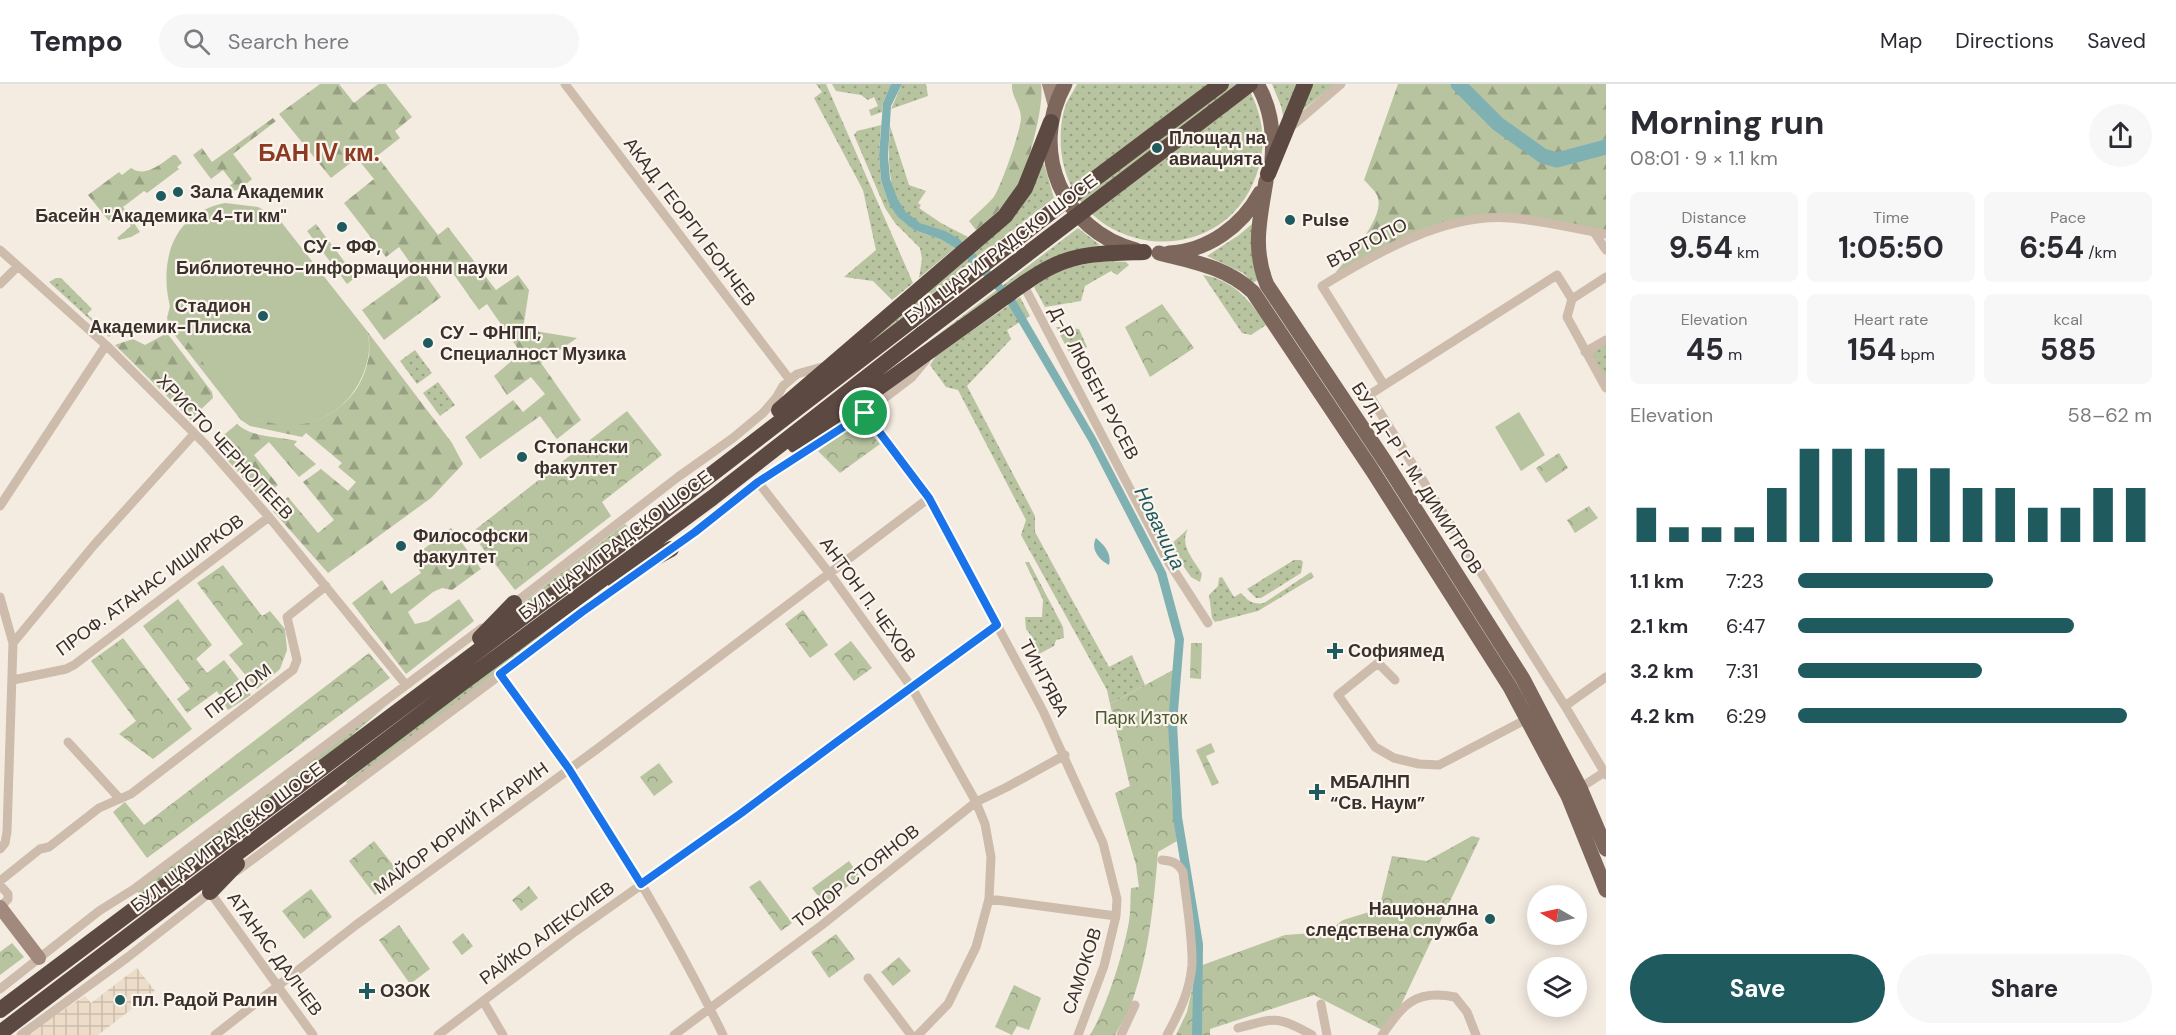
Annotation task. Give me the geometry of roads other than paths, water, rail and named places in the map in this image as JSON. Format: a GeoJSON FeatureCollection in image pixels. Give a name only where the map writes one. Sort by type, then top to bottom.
{"type":"FeatureCollection","features":[{"type":"Feature","properties":{"kind":"highway","name":"БУЛ. ЦАРИГРАДСКО ШОСЕ"},"geometry":{"type":"LineString","coordinates":[[0,1032],[767,455],[1074,195],[1221,84]]}},
{"type":"Feature","properties":{"kind":"highway","name":"БУЛ. ЦАРИГРАДСКО ШОСЕ"},"geometry":{"type":"LineString","coordinates":[[0,1010],[756,441],[1250,84]]}},
{"type":"Feature","properties":{"kind":"highway"},"geometry":{"type":"LineString","coordinates":[[1267,177],[1305,84]]}},
{"type":"Feature","properties":{"kind":"highway"},"geometry":{"type":"LineString","coordinates":[[756,441],[775,414],[1005,216],[1025,188],[1053,114]]}},
{"type":"Feature","properties":{"kind":"highway"},"geometry":{"type":"LineString","coordinates":[[767,455],[794,446],[1023,284],[1052,266],[1091,255],[1151,253]]}},
{"type":"Feature","properties":{"kind":"highway"},"geometry":{"type":"LineString","coordinates":[[590,588],[621,577],[671,549]]}},
{"type":"Feature","properties":{"kind":"highway"},"geometry":{"type":"LineString","coordinates":[[402,708],[438,671],[488,633],[514,603]]}},
{"type":"Feature","properties":{"kind":"highway"},"geometry":{"type":"LineString","coordinates":[[210,892],[270,829]]}},
{"type":"Feature","properties":{"kind":"main road"},"geometry":{"type":"LineString","coordinates":[[1053,114],[1065,84]]}},
{"type":"Feature","properties":{"kind":"main road","name":"БУЛ. Д-Р Г. М. ДИМИТРОВ"},"geometry":{"type":"LineString","coordinates":[[1257,84],[1266,102],[1273,130],[1272,160],[1267,177],[1257,247],[1266,285],[1386,463],[1523,679],[1574,792],[1606,890]]}},
{"type":"Feature","properties":{"kind":"main road","name":"БУЛ. Д-Р Г. М. ДИМИТРОВ"},"geometry":{"type":"LineString","coordinates":[[1053,114],[1050,144],[1052,166],[1059,187],[1071,207],[1085,223],[1103,237],[1123,246],[1211,266],[1229,273],[1253,292],[1372,470],[1510,687],[1606,849]]}},
{"type":"Feature","properties":{"kind":"main road"},"geometry":{"type":"LineString","coordinates":[[1151,253],[1189,250],[1217,238],[1241,219],[1255,201],[1267,177]]}},
{"type":"Feature","properties":{"kind":"street","name":"АКАД. ГЕОРГИ БОНЧЕВ"},"geometry":{"type":"LineString","coordinates":[[565,84],[790,380]]}},
{"type":"Feature","properties":{"kind":"street"},"geometry":{"type":"LineString","coordinates":[[1049,84],[1053,114]]}},
{"type":"Feature","properties":{"kind":"street"},"geometry":{"type":"LineString","coordinates":[[1287,129],[1341,84]]}},
{"type":"Feature","properties":{"kind":"street","name":"ВЪРТОПО"},"geometry":{"type":"LineString","coordinates":[[1384,385],[1322,286],[1410,237],[1444,226],[1484,219],[1510,218],[1606,234]]}},
{"type":"Feature","properties":{"kind":"street"},"geometry":{"type":"LineString","coordinates":[[1594,232],[1606,250]]}},
{"type":"Feature","properties":{"kind":"street","name":"ХРИСТО ЧЕРНОПЕЕВ"},"geometry":{"type":"LineString","coordinates":[[0,250],[106,345],[195,434],[269,517],[406,685]]}},
{"type":"Feature","properties":{"kind":"street"},"geometry":{"type":"LineString","coordinates":[[0,284],[18,266]]}},
{"type":"Feature","properties":{"kind":"street"},"geometry":{"type":"LineString","coordinates":[[1572,299],[1557,275],[1369,395],[1605,773],[1574,792]]}},
{"type":"Feature","properties":{"kind":"street"},"geometry":{"type":"LineString","coordinates":[[1606,277],[1572,299],[1567,317],[1606,388]]}},
{"type":"Feature","properties":{"kind":"street","name":"Д-Р ЛЮБЕН РУСЕВ"},"geometry":{"type":"LineString","coordinates":[[1023,284],[1166,558],[1208,623]]}},
{"type":"Feature","properties":{"kind":"street"},"geometry":{"type":"LineString","coordinates":[[1585,352],[1606,340]]}},
{"type":"Feature","properties":{"kind":"street"},"geometry":{"type":"LineString","coordinates":[[0,506],[106,345]]}},
{"type":"Feature","properties":{"kind":"street","name":"БУЛ. ЦАРИГРАДСКО ШОСЕ"},"geometry":{"type":"LineString","coordinates":[[21,1035],[128,957],[210,892],[500,674],[695,532],[758,482],[865,413],[911,378],[936,346]]}},
{"type":"Feature","properties":{"kind":"street","name":"БУЛ. ЦАРИГРАДСКО ШОСЕ"},"geometry":{"type":"LineString","coordinates":[[0,988],[99,911],[142,884],[661,490],[733,438],[763,413],[783,386],[797,374],[815,370],[835,361]]}},
{"type":"Feature","properties":{"kind":"street","name":"ТИНТЯВА"},"geometry":{"type":"LineString","coordinates":[[865,413],[929,498],[1043,711],[1103,843],[1117,899],[1116,916]]}},
{"type":"Feature","properties":{"kind":"street"},"geometry":{"type":"LineString","coordinates":[[12,643],[94,545],[195,434]]}},
{"type":"Feature","properties":{"kind":"street","name":"АНТОН П. ЧЕХОВ"},"geometry":{"type":"LineString","coordinates":[[758,482],[830,574],[912,688],[986,824],[991,851],[989,899],[976,947],[948,1004],[918,1035]]}},
{"type":"Feature","properties":{"kind":"street","name":"МАЙОР ЮРИЙ ГАГАРИН"},"geometry":{"type":"LineString","coordinates":[[215,1035],[356,925],[569,769],[929,498]]}},
{"type":"Feature","properties":{"kind":"street","name":"ПРОФ. АТАНАС ИШИРКОВ"},"geometry":{"type":"LineString","coordinates":[[13,680],[66,669],[80,661],[269,517]]}},
{"type":"Feature","properties":{"kind":"street","name":"ПРЕЛОМ"},"geometry":{"type":"LineString","coordinates":[[0,883],[40,849],[49,846],[99,808],[131,794],[293,670],[297,660],[287,617],[326,586]]}},
{"type":"Feature","properties":{"kind":"street"},"geometry":{"type":"LineString","coordinates":[[0,597],[12,643],[13,680],[10,787],[6,838],[0,849]]}},
{"type":"Feature","properties":{"kind":"street","name":"РАЙКО АЛЕКСИЕВ"},"geometry":{"type":"LineString","coordinates":[[438,1035],[997,625]]}},
{"type":"Feature","properties":{"kind":"street"},"geometry":{"type":"LineString","coordinates":[[1395,680],[1378,663],[1338,695],[1375,747],[1394,758],[1419,764],[1439,765],[1527,718]]}},
{"type":"Feature","properties":{"kind":"street"},"geometry":{"type":"LineString","coordinates":[[500,674],[569,769],[641,884],[723,1035]]}},
{"type":"Feature","properties":{"kind":"street"},"geometry":{"type":"LineString","coordinates":[[1565,706],[1606,677]]}},
{"type":"Feature","properties":{"kind":"street"},"geometry":{"type":"LineString","coordinates":[[68,742],[120,800]]}},
{"type":"Feature","properties":{"kind":"street","name":"ТОДОР СТОЯНОВ"},"geometry":{"type":"LineString","coordinates":[[674,1035],[822,925],[976,802],[1065,756]]}},
{"type":"Feature","properties":{"kind":"street"},"geometry":{"type":"LineString","coordinates":[[0,777],[10,787]]}},
{"type":"Feature","properties":{"kind":"street"},"geometry":{"type":"LineString","coordinates":[[1162,860],[1172,861],[1179,865],[1183,872],[1192,965],[1184,1000],[1177,1019],[1167,1035]]}},
{"type":"Feature","properties":{"kind":"street"},"geometry":{"type":"LineString","coordinates":[[0,883],[8,897],[0,907],[39,958]]}},
{"type":"Feature","properties":{"kind":"street","name":"АТАНАС ДАЛЧЕВ"},"geometry":{"type":"LineString","coordinates":[[210,892],[313,1035]]}},
{"type":"Feature","properties":{"kind":"street"},"geometry":{"type":"LineString","coordinates":[[989,899],[1116,916]]}},
{"type":"Feature","properties":{"kind":"street","name":"САМОКОВ"},"geometry":{"type":"LineString","coordinates":[[1078,1035],[1104,966],[1116,916]]}},
{"type":"Feature","properties":{"kind":"street"},"geometry":{"type":"LineString","coordinates":[[868,978],[910,1035]]}},
{"type":"Feature","properties":{"kind":"street"},"geometry":{"type":"LineString","coordinates":[[1382,1035],[1398,1011],[1411,1001],[1439,993],[1455,997],[1467,1012],[1476,1035]]}},
{"type":"Feature","properties":{"kind":"street"},"geometry":{"type":"LineString","coordinates":[[483,1001],[502,1035]]}},
{"type":"Feature","properties":{"kind":"street"},"geometry":{"type":"LineString","coordinates":[[1321,1004],[1327,1035]]}},
{"type":"Feature","properties":{"kind":"street"},"geometry":{"type":"LineString","coordinates":[[1121,1035],[1135,1005]]}},
{"type":"Feature","properties":{"kind":"street"},"geometry":{"type":"LineString","coordinates":[[1238,1029],[1274,1018],[1312,1035]]}},
{"type":"Feature","properties":{"kind":"water"},"geometry":{"type":"Polygon","coordinates":[[[891,84],[902,84],[891,106],[888,156],[890,179],[898,200],[906,212],[920,223],[958,238],[1015,299],[1096,438],[1166,572],[1184,639],[1177,723],[1182,817],[1203,944],[1202,1035],[1192,1035],[1194,945],[1173,818],[1168,723],[1175,640],[1157,574],[1089,442],[1008,304],[975,266],[955,248],[940,239],[914,230],[898,217],[889,204],[881,180],[879,155],[883,103],[891,84]]]}},
{"type":"Feature","properties":{"kind":"water"},"geometry":{"type":"Polygon","coordinates":[[[1096,538],[1108,553],[1109,565],[1095,550],[1096,538]]]}},
{"type":"Feature","properties":{"kind":"waterway","name":"ВЪРТОПО"},"geometry":{"type":"LineString","coordinates":[[1458,84],[1498,124],[1543,156],[1557,160],[1606,147]]}},
{"type":"Feature","properties":{"kind":"place","name":"Площад на авиацията"},"geometry":{"type":"Point","coordinates":[1157,148]}},
{"type":"Feature","properties":{"kind":"place","name":"Зала Академик"},"geometry":{"type":"Point","coordinates":[178,192]}},
{"type":"Feature","properties":{"kind":"place","name":"Басейн \"Академика 4-ти км\""},"geometry":{"type":"Point","coordinates":[161,196]}},
{"type":"Feature","properties":{"kind":"place","name":"Pulse"},"geometry":{"type":"Point","coordinates":[1290,220]}},
{"type":"Feature","properties":{"kind":"place","name":"СУ - ФФ, Библиотечно-информационни науки"},"geometry":{"type":"Point","coordinates":[342,227]}},
{"type":"Feature","properties":{"kind":"place","name":"Стадион Академик-Плиска"},"geometry":{"type":"Point","coordinates":[263,316]}},
{"type":"Feature","properties":{"kind":"place","name":"СУ - ФНПП, Специалност Музика"},"geometry":{"type":"Point","coordinates":[428,343]}},
{"type":"Feature","properties":{"kind":"place","name":"Стопански факултет"},"geometry":{"type":"Point","coordinates":[522,457]}},
{"type":"Feature","properties":{"kind":"place","name":"Философски факултет"},"geometry":{"type":"Point","coordinates":[401,546]}},
{"type":"Feature","properties":{"kind":"place","name":"Софиямед"},"geometry":{"type":"Point","coordinates":[1335,651]}},
{"type":"Feature","properties":{"kind":"place","name":"MБАЛНП “Св. Наум”"},"geometry":{"type":"Point","coordinates":[1317,792]}},
{"type":"Feature","properties":{"kind":"place","name":"Национална следствена служба"},"geometry":{"type":"Point","coordinates":[1490,919]}},
{"type":"Feature","properties":{"kind":"place","name":"ОЗОК"},"geometry":{"type":"Point","coordinates":[367,991]}},
{"type":"Feature","properties":{"kind":"place","name":"пл. Радой Ралин"},"geometry":{"type":"Point","coordinates":[120,1000]}},
{"type":"Feature","properties":{"kind":"district","name":"БАН IV км."},"geometry":{"type":"Point","coordinates":[319,153]}},
{"type":"Feature","properties":{"kind":"water label","name":"Новачица"},"geometry":{"type":"Point","coordinates":[1160,528]}},
{"type":"Feature","properties":{"kind":"park label","name":"Парк Изток"},"geometry":{"type":"Point","coordinates":[1141,718]}}]}
